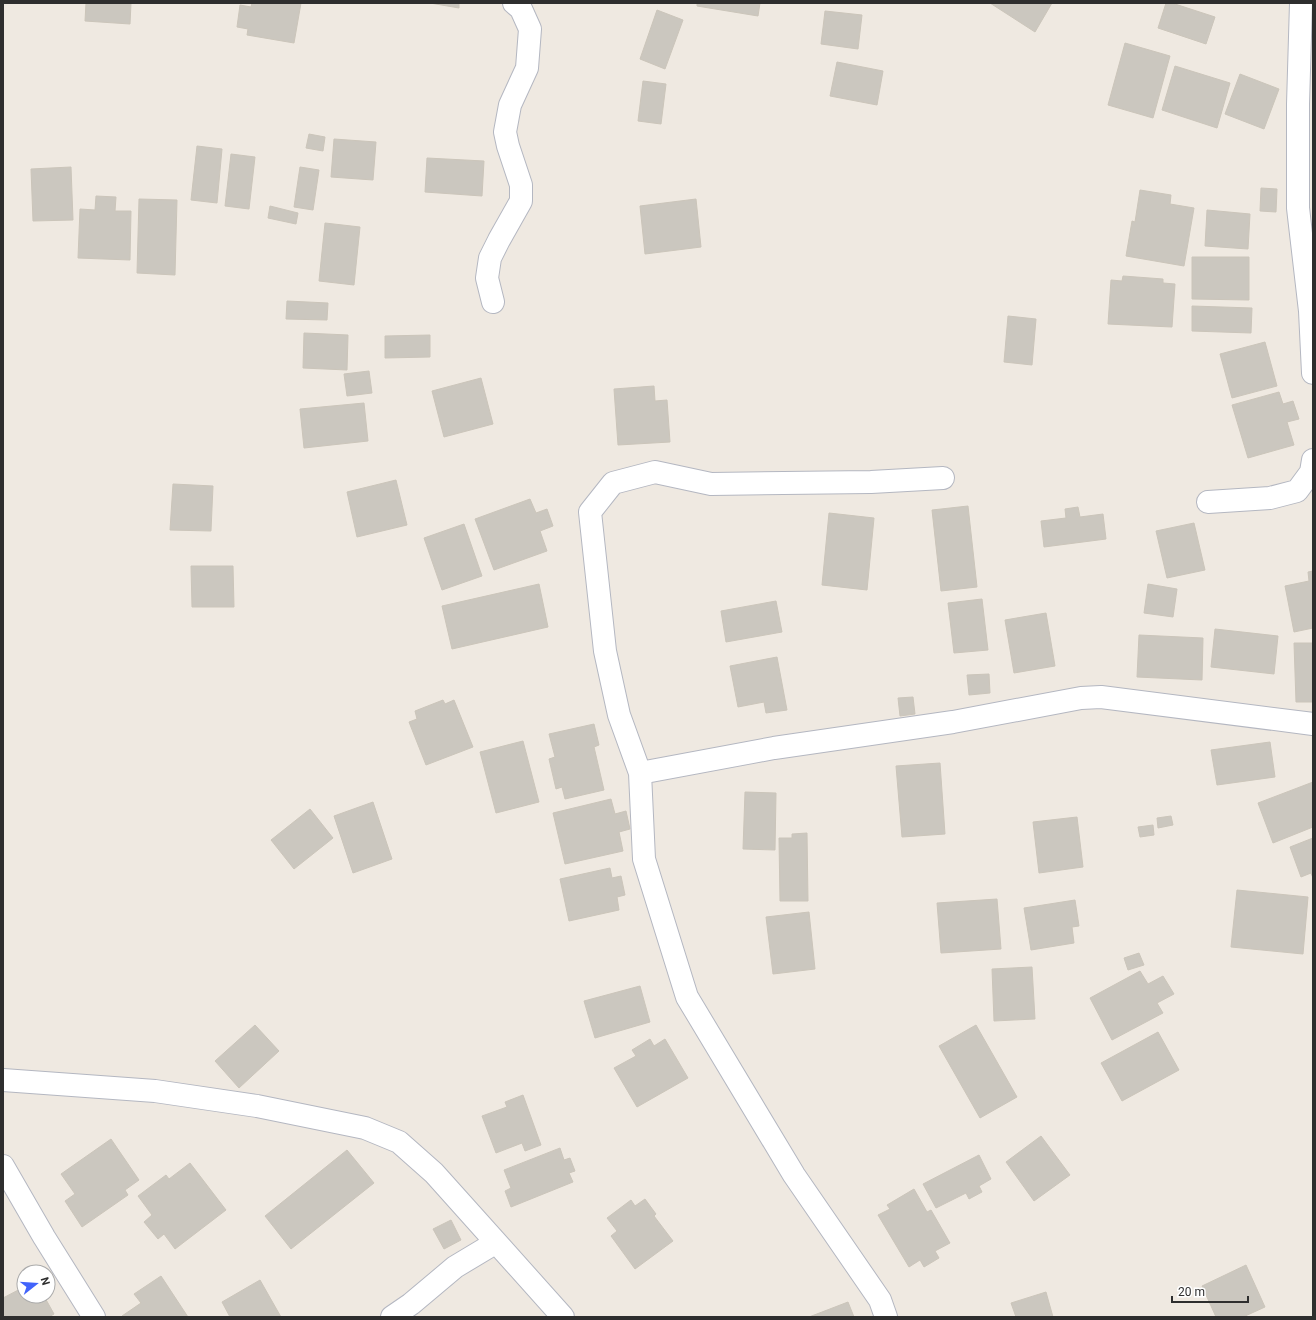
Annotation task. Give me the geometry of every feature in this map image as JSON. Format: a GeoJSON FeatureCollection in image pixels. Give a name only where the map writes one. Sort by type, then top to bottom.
{"type":"FeatureCollection","features":[{"type":"Feature","properties":{"kind":"street"},"geometry":{"type":"LineString","coordinates":[[492,302],[487,278],[490,258],[522,201],[521,185],[505,132],[510,105],[527,68],[530,28],[521,9],[514,3]]}},
{"type":"Feature","properties":{"kind":"street"},"geometry":{"type":"LineString","coordinates":[[1301,3],[1298,104],[1298,208],[1310,311],[1313,373]]}},
{"type":"Feature","properties":{"kind":"street"},"geometry":{"type":"LineString","coordinates":[[1208,502],[1270,498],[1297,491],[1311,472],[1313,460]]}},
{"type":"Feature","properties":{"kind":"street"},"geometry":{"type":"LineString","coordinates":[[886,1317],[880,1300],[794,1175],[687,997],[644,859],[640,774],[618,715],[605,651],[590,512],[613,483],[655,472],[711,484],[871,482],[943,478]]}},
{"type":"Feature","properties":{"kind":"street"},"geometry":{"type":"LineString","coordinates":[[640,774],[774,748],[953,722],[1087,698],[1101,697],[1313,724]]}},
{"type":"Feature","properties":{"kind":"street"},"geometry":{"type":"LineString","coordinates":[[3,1080],[155,1091],[257,1106],[365,1128],[399,1142],[434,1173],[495,1243],[563,1317]]}},
{"type":"Feature","properties":{"kind":"street"},"geometry":{"type":"LineString","coordinates":[[3,1166],[44,1237],[94,1317]]}},
{"type":"Feature","properties":{"kind":"street"},"geometry":{"type":"LineString","coordinates":[[392,1317],[411,1304],[455,1268],[495,1243]]}},
{"type":"Feature","properties":{"kind":"building"},"geometry":{"type":"Polygon","coordinates":[[[86,3],[131,3],[130,24],[85,21],[86,3]]]}},
{"type":"Feature","properties":{"kind":"building"},"geometry":{"type":"Polygon","coordinates":[[[252,3],[301,3],[294,43],[247,35],[248,29],[237,27],[240,5],[251,7],[252,3]]]}},
{"type":"Feature","properties":{"kind":"building"},"geometry":{"type":"Polygon","coordinates":[[[430,3],[459,3],[459,8],[430,3]]]}},
{"type":"Feature","properties":{"kind":"building"},"geometry":{"type":"Polygon","coordinates":[[[697,3],[760,3],[758,16],[697,6],[697,3]]]}},
{"type":"Feature","properties":{"kind":"building"},"geometry":{"type":"Polygon","coordinates":[[[990,3],[1052,3],[1035,32],[990,3]]]}},
{"type":"Feature","properties":{"kind":"building"},"geometry":{"type":"Polygon","coordinates":[[[1166,3],[1172,3],[1215,17],[1206,44],[1158,28],[1166,3]]]}},
{"type":"Feature","properties":{"kind":"building"},"geometry":{"type":"Polygon","coordinates":[[[657,10],[683,20],[665,69],[640,59],[657,10]]]}},
{"type":"Feature","properties":{"kind":"building"},"geometry":{"type":"Polygon","coordinates":[[[825,11],[862,15],[858,49],[821,44],[825,11]]]}},
{"type":"Feature","properties":{"kind":"building"},"geometry":{"type":"Polygon","coordinates":[[[1125,43],[1170,56],[1153,118],[1108,105],[1125,43]]]}},
{"type":"Feature","properties":{"kind":"building"},"geometry":{"type":"Polygon","coordinates":[[[837,62],[883,71],[877,105],[830,96],[837,62]]]}},
{"type":"Feature","properties":{"kind":"building"},"geometry":{"type":"Polygon","coordinates":[[[1175,66],[1230,83],[1217,128],[1162,110],[1175,66]]]}},
{"type":"Feature","properties":{"kind":"building"},"geometry":{"type":"Polygon","coordinates":[[[1240,74],[1279,89],[1264,129],[1225,114],[1240,74]]]}},
{"type":"Feature","properties":{"kind":"building"},"geometry":{"type":"Polygon","coordinates":[[[643,81],[666,84],[661,124],[638,121],[643,81]]]}},
{"type":"Feature","properties":{"kind":"building"},"geometry":{"type":"Polygon","coordinates":[[[309,134],[325,137],[323,151],[306,148],[309,134]]]}},
{"type":"Feature","properties":{"kind":"building"},"geometry":{"type":"Polygon","coordinates":[[[334,139],[376,142],[373,180],[331,177],[334,139]]]}},
{"type":"Feature","properties":{"kind":"building"},"geometry":{"type":"Polygon","coordinates":[[[197,146],[222,149],[217,203],[191,200],[197,146]]]}},
{"type":"Feature","properties":{"kind":"building"},"geometry":{"type":"Polygon","coordinates":[[[231,154],[255,157],[249,209],[225,206],[231,154]]]}},
{"type":"Feature","properties":{"kind":"building"},"geometry":{"type":"Polygon","coordinates":[[[427,158],[484,161],[482,196],[425,192],[427,158]]]}},
{"type":"Feature","properties":{"kind":"building"},"geometry":{"type":"Polygon","coordinates":[[[71,167],[73,220],[33,221],[31,169],[71,167]]]}},
{"type":"Feature","properties":{"kind":"building"},"geometry":{"type":"Polygon","coordinates":[[[300,167],[319,170],[313,210],[294,207],[300,167]]]}},
{"type":"Feature","properties":{"kind":"building"},"geometry":{"type":"Polygon","coordinates":[[[1261,188],[1277,189],[1276,212],[1260,211],[1261,188]]]}},
{"type":"Feature","properties":{"kind":"building"},"geometry":{"type":"Polygon","coordinates":[[[1140,190],[1171,195],[1170,204],[1194,208],[1184,266],[1126,256],[1132,221],[1135,222],[1140,190]]]}},
{"type":"Feature","properties":{"kind":"building"},"geometry":{"type":"Polygon","coordinates":[[[96,196],[116,197],[115,211],[131,211],[130,260],[78,258],[80,209],[95,210],[96,196]]]}},
{"type":"Feature","properties":{"kind":"building"},"geometry":{"type":"Polygon","coordinates":[[[139,199],[177,200],[175,275],[137,273],[139,199]]]}},
{"type":"Feature","properties":{"kind":"building"},"geometry":{"type":"Polygon","coordinates":[[[696,199],[701,247],[645,254],[640,206],[696,199]]]}},
{"type":"Feature","properties":{"kind":"building"},"geometry":{"type":"Polygon","coordinates":[[[270,206],[298,213],[296,224],[268,218],[270,206]]]}},
{"type":"Feature","properties":{"kind":"building"},"geometry":{"type":"Polygon","coordinates":[[[1207,210],[1250,214],[1248,249],[1205,246],[1207,210]]]}},
{"type":"Feature","properties":{"kind":"building"},"geometry":{"type":"Polygon","coordinates":[[[325,223],[360,227],[354,285],[319,281],[325,223]]]}},
{"type":"Feature","properties":{"kind":"building"},"geometry":{"type":"Polygon","coordinates":[[[1192,257],[1249,257],[1249,300],[1192,299],[1192,257]]]}},
{"type":"Feature","properties":{"kind":"building"},"geometry":{"type":"Polygon","coordinates":[[[1123,276],[1163,279],[1163,283],[1175,284],[1172,327],[1108,324],[1111,280],[1122,281],[1123,276]]]}},
{"type":"Feature","properties":{"kind":"building"},"geometry":{"type":"Polygon","coordinates":[[[287,301],[328,303],[327,320],[286,319],[287,301]]]}},
{"type":"Feature","properties":{"kind":"building"},"geometry":{"type":"Polygon","coordinates":[[[1192,306],[1252,308],[1251,333],[1192,331],[1192,306]]]}},
{"type":"Feature","properties":{"kind":"building"},"geometry":{"type":"Polygon","coordinates":[[[1008,316],[1036,319],[1032,365],[1004,362],[1008,316]]]}},
{"type":"Feature","properties":{"kind":"building"},"geometry":{"type":"Polygon","coordinates":[[[304,333],[348,335],[347,370],[303,368],[304,333]]]}},
{"type":"Feature","properties":{"kind":"building"},"geometry":{"type":"Polygon","coordinates":[[[430,335],[430,357],[385,358],[385,336],[430,335]]]}},
{"type":"Feature","properties":{"kind":"building"},"geometry":{"type":"Polygon","coordinates":[[[1265,342],[1277,386],[1232,398],[1220,354],[1265,342]]]}},
{"type":"Feature","properties":{"kind":"building"},"geometry":{"type":"Polygon","coordinates":[[[369,371],[372,393],[347,396],[344,374],[369,371]]]}},
{"type":"Feature","properties":{"kind":"building"},"geometry":{"type":"Polygon","coordinates":[[[481,378],[493,424],[444,437],[432,391],[481,378]]]}},
{"type":"Feature","properties":{"kind":"building"},"geometry":{"type":"Polygon","coordinates":[[[654,386],[655,401],[667,400],[670,442],[618,445],[614,389],[654,386]]]}},
{"type":"Feature","properties":{"kind":"building"},"geometry":{"type":"Polygon","coordinates":[[[1279,392],[1283,404],[1293,401],[1299,419],[1287,422],[1294,445],[1248,458],[1232,405],[1279,392]]]}},
{"type":"Feature","properties":{"kind":"building"},"geometry":{"type":"Polygon","coordinates":[[[364,403],[368,441],[304,448],[300,409],[364,403]]]}},
{"type":"Feature","properties":{"kind":"building"},"geometry":{"type":"Polygon","coordinates":[[[396,480],[407,525],[357,537],[347,492],[396,480]]]}},
{"type":"Feature","properties":{"kind":"building"},"geometry":{"type":"Polygon","coordinates":[[[173,484],[213,486],[211,531],[170,530],[173,484]]]}},
{"type":"Feature","properties":{"kind":"building"},"geometry":{"type":"Polygon","coordinates":[[[530,499],[536,513],[547,509],[553,526],[540,531],[547,551],[494,570],[475,519],[530,499]]]}},
{"type":"Feature","properties":{"kind":"building"},"geometry":{"type":"Polygon","coordinates":[[[968,506],[977,587],[941,591],[932,510],[968,506]]]}},
{"type":"Feature","properties":{"kind":"building"},"geometry":{"type":"Polygon","coordinates":[[[1078,507],[1080,517],[1103,514],[1106,539],[1044,547],[1041,521],[1066,518],[1065,509],[1078,507]]]}},
{"type":"Feature","properties":{"kind":"building"},"geometry":{"type":"Polygon","coordinates":[[[829,513],[874,518],[867,590],[822,585],[829,513]]]}},
{"type":"Feature","properties":{"kind":"building"},"geometry":{"type":"Polygon","coordinates":[[[1194,523],[1205,570],[1167,578],[1156,531],[1194,523]]]}},
{"type":"Feature","properties":{"kind":"building"},"geometry":{"type":"Polygon","coordinates":[[[464,524],[482,576],[442,590],[424,538],[464,524]]]}},
{"type":"Feature","properties":{"kind":"building"},"geometry":{"type":"Polygon","coordinates":[[[191,566],[233,566],[234,607],[192,607],[191,566]]]}},
{"type":"Feature","properties":{"kind":"building"},"geometry":{"type":"Polygon","coordinates":[[[1313,571],[1313,628],[1294,632],[1285,586],[1309,581],[1308,572],[1313,571]]]}},
{"type":"Feature","properties":{"kind":"building"},"geometry":{"type":"Polygon","coordinates":[[[539,584],[548,627],[452,649],[442,606],[539,584]]]}},
{"type":"Feature","properties":{"kind":"building"},"geometry":{"type":"Polygon","coordinates":[[[1148,584],[1177,589],[1173,617],[1144,613],[1148,584]]]}},
{"type":"Feature","properties":{"kind":"building"},"geometry":{"type":"Polygon","coordinates":[[[982,599],[988,650],[954,653],[948,603],[982,599]]]}},
{"type":"Feature","properties":{"kind":"building"},"geometry":{"type":"Polygon","coordinates":[[[776,601],[782,632],[726,642],[721,611],[776,601]]]}},
{"type":"Feature","properties":{"kind":"building"},"geometry":{"type":"Polygon","coordinates":[[[1046,613],[1055,666],[1014,673],[1005,620],[1046,613]]]}},
{"type":"Feature","properties":{"kind":"building"},"geometry":{"type":"Polygon","coordinates":[[[1215,629],[1278,636],[1274,674],[1211,667],[1215,629]]]}},
{"type":"Feature","properties":{"kind":"building"},"geometry":{"type":"Polygon","coordinates":[[[1139,635],[1203,638],[1202,680],[1137,677],[1139,635]]]}},
{"type":"Feature","properties":{"kind":"building"},"geometry":{"type":"Polygon","coordinates":[[[1294,643],[1313,643],[1313,702],[1296,702],[1294,643]]]}},
{"type":"Feature","properties":{"kind":"building"},"geometry":{"type":"Polygon","coordinates":[[[777,657],[787,710],[766,713],[764,702],[738,707],[730,666],[777,657]]]}},
{"type":"Feature","properties":{"kind":"building"},"geometry":{"type":"Polygon","coordinates":[[[989,674],[990,693],[969,695],[967,675],[989,674]]]}},
{"type":"Feature","properties":{"kind":"building"},"geometry":{"type":"Polygon","coordinates":[[[913,697],[915,714],[900,716],[898,698],[913,697]]]}},
{"type":"Feature","properties":{"kind":"building"},"geometry":{"type":"Polygon","coordinates":[[[443,700],[445,704],[454,700],[473,747],[426,765],[409,722],[417,719],[415,711],[443,700]]]}},
{"type":"Feature","properties":{"kind":"building"},"geometry":{"type":"Polygon","coordinates":[[[594,724],[599,745],[594,747],[604,790],[565,799],[562,787],[556,789],[549,759],[555,757],[549,734],[594,724]]]}},
{"type":"Feature","properties":{"kind":"building"},"geometry":{"type":"Polygon","coordinates":[[[523,741],[539,802],[496,813],[480,752],[523,741]]]}},
{"type":"Feature","properties":{"kind":"building"},"geometry":{"type":"Polygon","coordinates":[[[1270,742],[1275,777],[1217,785],[1211,750],[1270,742]]]}},
{"type":"Feature","properties":{"kind":"building"},"geometry":{"type":"Polygon","coordinates":[[[940,763],[945,834],[902,837],[896,766],[940,763]]]}},
{"type":"Feature","properties":{"kind":"building"},"geometry":{"type":"Polygon","coordinates":[[[1313,782],[1313,827],[1273,843],[1258,803],[1313,782]]]}},
{"type":"Feature","properties":{"kind":"building"},"geometry":{"type":"Polygon","coordinates":[[[745,792],[776,793],[775,850],[743,849],[745,792]]]}},
{"type":"Feature","properties":{"kind":"building"},"geometry":{"type":"Polygon","coordinates":[[[611,799],[615,814],[626,811],[630,829],[619,832],[623,851],[565,864],[553,813],[611,799]]]}},
{"type":"Feature","properties":{"kind":"building"},"geometry":{"type":"Polygon","coordinates":[[[373,802],[392,859],[353,873],[334,816],[373,802]]]}},
{"type":"Feature","properties":{"kind":"building"},"geometry":{"type":"Polygon","coordinates":[[[310,809],[333,838],[294,869],[271,840],[310,809]]]}},
{"type":"Feature","properties":{"kind":"building"},"geometry":{"type":"Polygon","coordinates":[[[1171,816],[1173,825],[1158,828],[1157,818],[1171,816]]]}},
{"type":"Feature","properties":{"kind":"building"},"geometry":{"type":"Polygon","coordinates":[[[1077,817],[1083,867],[1039,873],[1033,822],[1077,817]]]}},
{"type":"Feature","properties":{"kind":"building"},"geometry":{"type":"Polygon","coordinates":[[[1153,825],[1154,835],[1140,837],[1138,827],[1153,825]]]}},
{"type":"Feature","properties":{"kind":"building"},"geometry":{"type":"Polygon","coordinates":[[[807,833],[808,901],[780,901],[779,838],[792,838],[792,834],[807,833]]]}},
{"type":"Feature","properties":{"kind":"building"},"geometry":{"type":"Polygon","coordinates":[[[1313,838],[1313,878],[1311,873],[1301,877],[1290,847],[1313,838]]]}},
{"type":"Feature","properties":{"kind":"building"},"geometry":{"type":"Polygon","coordinates":[[[610,868],[612,878],[621,876],[625,895],[617,897],[619,910],[569,921],[560,879],[610,868]]]}},
{"type":"Feature","properties":{"kind":"building"},"geometry":{"type":"Polygon","coordinates":[[[1237,890],[1308,897],[1303,954],[1231,947],[1237,890]]]}},
{"type":"Feature","properties":{"kind":"building"},"geometry":{"type":"Polygon","coordinates":[[[997,899],[1001,949],[941,953],[937,903],[997,899]]]}},
{"type":"Feature","properties":{"kind":"building"},"geometry":{"type":"Polygon","coordinates":[[[1075,900],[1079,926],[1072,927],[1074,943],[1031,950],[1024,908],[1075,900]]]}},
{"type":"Feature","properties":{"kind":"building"},"geometry":{"type":"Polygon","coordinates":[[[809,912],[815,969],[773,974],[766,917],[809,912]]]}},
{"type":"Feature","properties":{"kind":"building"},"geometry":{"type":"Polygon","coordinates":[[[1139,953],[1144,965],[1128,970],[1124,958],[1139,953]]]}},
{"type":"Feature","properties":{"kind":"building"},"geometry":{"type":"Polygon","coordinates":[[[1032,967],[1035,1019],[994,1021],[992,969],[1032,967]]]}},
{"type":"Feature","properties":{"kind":"building"},"geometry":{"type":"Polygon","coordinates":[[[1140,971],[1148,984],[1163,976],[1174,994],[1157,1003],[1163,1013],[1112,1040],[1090,998],[1140,971]]]}},
{"type":"Feature","properties":{"kind":"building"},"geometry":{"type":"Polygon","coordinates":[[[640,986],[650,1022],[595,1038],[584,1001],[640,986]]]}},
{"type":"Feature","properties":{"kind":"building"},"geometry":{"type":"Polygon","coordinates":[[[255,1025],[279,1051],[239,1088],[215,1061],[255,1025]]]}},
{"type":"Feature","properties":{"kind":"building"},"geometry":{"type":"Polygon","coordinates":[[[976,1025],[1017,1097],[980,1118],[939,1046],[976,1025]]]}},
{"type":"Feature","properties":{"kind":"building"},"geometry":{"type":"Polygon","coordinates":[[[1158,1032],[1179,1070],[1122,1101],[1101,1063],[1158,1032]]]}},
{"type":"Feature","properties":{"kind":"building"},"geometry":{"type":"Polygon","coordinates":[[[650,1039],[654,1046],[665,1039],[688,1078],[637,1107],[614,1068],[636,1056],[632,1050],[650,1039]]]}},
{"type":"Feature","properties":{"kind":"building"},"geometry":{"type":"Polygon","coordinates":[[[523,1095],[541,1145],[525,1151],[522,1143],[496,1153],[482,1116],[507,1107],[505,1102],[523,1095]]]}},
{"type":"Feature","properties":{"kind":"building"},"geometry":{"type":"Polygon","coordinates":[[[1041,1136],[1070,1175],[1034,1201],[1006,1162],[1041,1136]]]}},
{"type":"Feature","properties":{"kind":"building"},"geometry":{"type":"Polygon","coordinates":[[[111,1139],[139,1180],[125,1190],[128,1195],[82,1227],[65,1201],[75,1194],[61,1174],[111,1139]]]}},
{"type":"Feature","properties":{"kind":"building"},"geometry":{"type":"Polygon","coordinates":[[[560,1148],[564,1160],[570,1158],[575,1171],[569,1173],[573,1182],[511,1207],[505,1191],[511,1188],[504,1170],[560,1148]]]}},
{"type":"Feature","properties":{"kind":"building"},"geometry":{"type":"Polygon","coordinates":[[[347,1150],[374,1183],[291,1249],[265,1216],[347,1150]]]}},
{"type":"Feature","properties":{"kind":"building"},"geometry":{"type":"Polygon","coordinates":[[[979,1155],[991,1179],[979,1186],[982,1192],[969,1199],[966,1193],[936,1208],[923,1184],[979,1155]]]}},
{"type":"Feature","properties":{"kind":"building"},"geometry":{"type":"Polygon","coordinates":[[[190,1163],[226,1210],[175,1249],[164,1234],[158,1239],[144,1222],[152,1215],[138,1196],[166,1175],[169,1179],[190,1163]]]}},
{"type":"Feature","properties":{"kind":"building"},"geometry":{"type":"Polygon","coordinates":[[[914,1189],[927,1212],[931,1210],[950,1243],[935,1251],[939,1258],[924,1267],[920,1260],[909,1267],[878,1215],[890,1209],[887,1205],[914,1189]]]}},
{"type":"Feature","properties":{"kind":"building"},"geometry":{"type":"Polygon","coordinates":[[[645,1199],[656,1214],[654,1216],[673,1241],[635,1269],[611,1236],[617,1231],[607,1218],[631,1200],[635,1206],[645,1199]]]}},
{"type":"Feature","properties":{"kind":"building"},"geometry":{"type":"Polygon","coordinates":[[[451,1220],[461,1240],[444,1249],[433,1229],[451,1220]]]}},
{"type":"Feature","properties":{"kind":"building"},"geometry":{"type":"Polygon","coordinates":[[[1246,1265],[1265,1307],[1243,1317],[1216,1317],[1202,1286],[1246,1265]]]}},
{"type":"Feature","properties":{"kind":"building"},"geometry":{"type":"Polygon","coordinates":[[[161,1276],[188,1317],[122,1317],[141,1303],[134,1294],[161,1276]]]}},
{"type":"Feature","properties":{"kind":"building"},"geometry":{"type":"Polygon","coordinates":[[[260,1280],[281,1317],[230,1317],[222,1302],[260,1280]]]}},
{"type":"Feature","properties":{"kind":"building"},"geometry":{"type":"Polygon","coordinates":[[[16,1291],[16,1304],[48,1304],[54,1314],[49,1317],[3,1317],[3,1298],[16,1291]]]}},
{"type":"Feature","properties":{"kind":"building"},"geometry":{"type":"Polygon","coordinates":[[[1046,1292],[1053,1317],[1016,1317],[1011,1303],[1046,1292]]]}},
{"type":"Feature","properties":{"kind":"building"},"geometry":{"type":"Polygon","coordinates":[[[848,1302],[854,1317],[809,1317],[848,1302]]]}}]}
